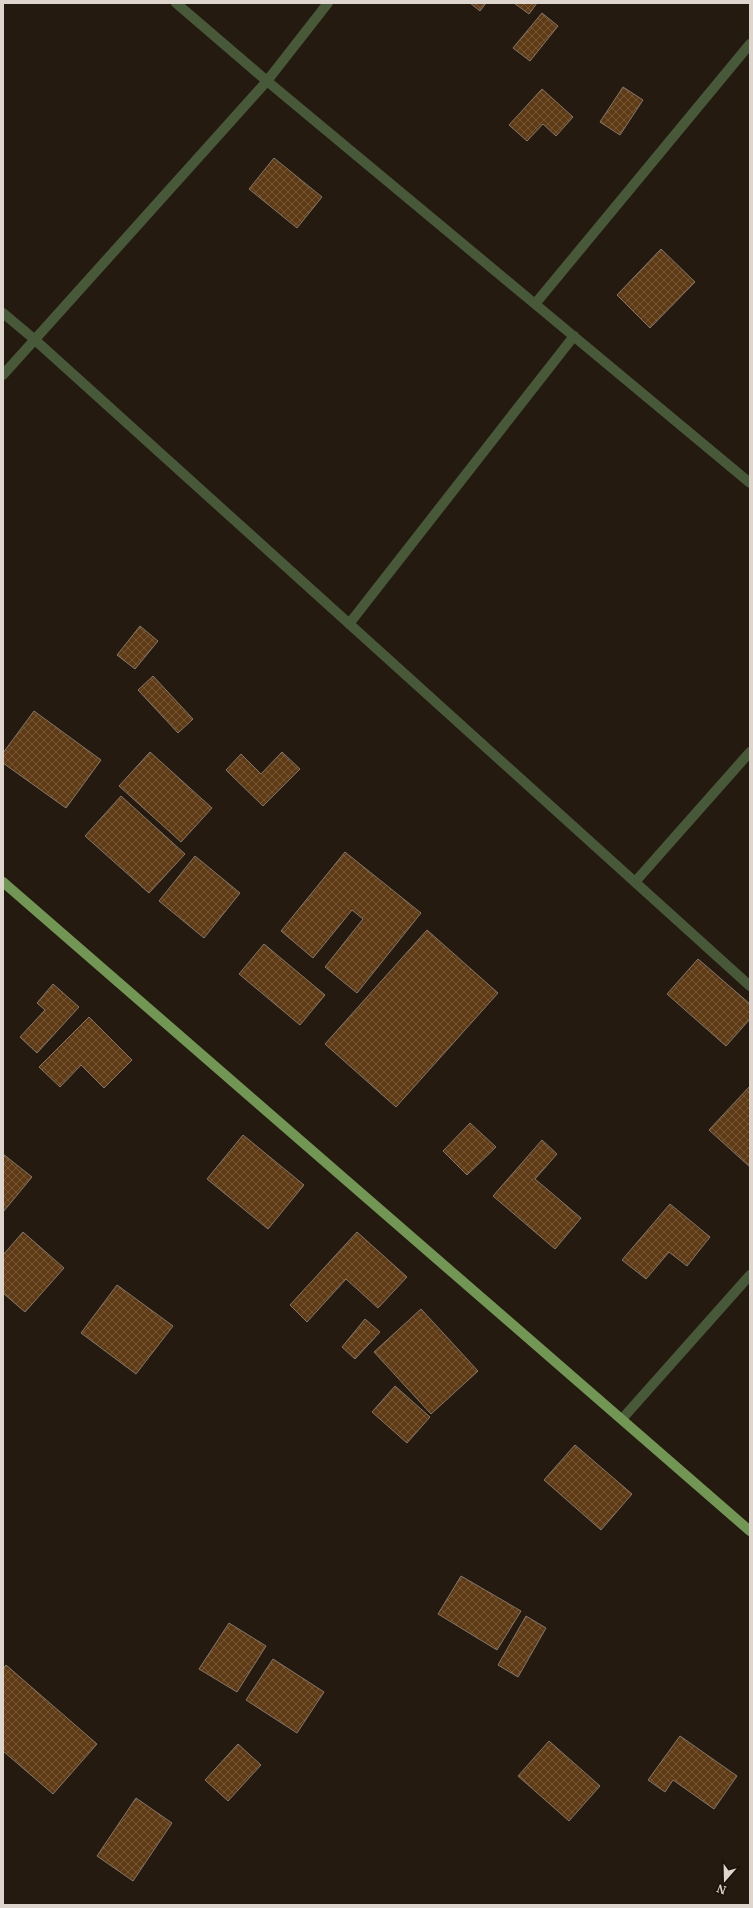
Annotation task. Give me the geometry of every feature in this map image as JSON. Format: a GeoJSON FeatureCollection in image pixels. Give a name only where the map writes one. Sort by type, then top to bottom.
{"type":"FeatureCollection","features":[{"type":"Feature","properties":{"kind":"main road"},"geometry":{"type":"LineString","coordinates":[[3,882],[750,1531]]}},
{"type":"Feature","properties":{"kind":"street"},"geometry":{"type":"LineString","coordinates":[[176,3],[267,81],[750,483]]}},
{"type":"Feature","properties":{"kind":"street"},"geometry":{"type":"LineString","coordinates":[[3,374],[267,81],[328,3]]}},
{"type":"Feature","properties":{"kind":"street"},"geometry":{"type":"LineString","coordinates":[[535,304],[750,44]]}},
{"type":"Feature","properties":{"kind":"street"},"geometry":{"type":"LineString","coordinates":[[3,313],[34,339],[750,986]]}},
{"type":"Feature","properties":{"kind":"street"},"geometry":{"type":"LineString","coordinates":[[348,624],[574,336]]}},
{"type":"Feature","properties":{"kind":"street"},"geometry":{"type":"LineString","coordinates":[[635,882],[750,752]]}},
{"type":"Feature","properties":{"kind":"street"},"geometry":{"type":"LineString","coordinates":[[622,1419],[750,1275]]}},
{"type":"Feature","properties":{"kind":"building"},"geometry":{"type":"Polygon","coordinates":[[[470,3],[486,3],[480,11],[470,3]]]}},
{"type":"Feature","properties":{"kind":"building"},"geometry":{"type":"Polygon","coordinates":[[[514,3],[537,3],[529,14],[514,3]]]}},
{"type":"Feature","properties":{"kind":"building"},"geometry":{"type":"Polygon","coordinates":[[[542,13],[558,26],[530,61],[513,48],[542,13]]]}},
{"type":"Feature","properties":{"kind":"building"},"geometry":{"type":"Polygon","coordinates":[[[623,87],[643,100],[620,135],[600,122],[623,87]]]}},
{"type":"Feature","properties":{"kind":"building"},"geometry":{"type":"Polygon","coordinates":[[[542,89],[573,117],[556,136],[543,124],[527,141],[509,125],[542,89]]]}},
{"type":"Feature","properties":{"kind":"building"},"geometry":{"type":"Polygon","coordinates":[[[274,158],[322,197],[297,228],[249,189],[274,158]]]}},
{"type":"Feature","properties":{"kind":"building"},"geometry":{"type":"Polygon","coordinates":[[[661,249],[695,282],[650,328],[617,295],[661,249]]]}},
{"type":"Feature","properties":{"kind":"building"},"geometry":{"type":"Polygon","coordinates":[[[140,626],[158,641],[135,669],[117,655],[140,626]]]}},
{"type":"Feature","properties":{"kind":"building"},"geometry":{"type":"Polygon","coordinates":[[[153,676],[193,719],[178,733],[138,690],[153,676]]]}},
{"type":"Feature","properties":{"kind":"building"},"geometry":{"type":"Polygon","coordinates":[[[34,711],[101,760],[66,808],[3,763],[3,753],[34,711]]]}},
{"type":"Feature","properties":{"kind":"building"},"geometry":{"type":"Polygon","coordinates":[[[150,752],[212,808],[181,842],[119,786],[150,752]]]}},
{"type":"Feature","properties":{"kind":"building"},"geometry":{"type":"Polygon","coordinates":[[[282,752],[300,769],[263,806],[226,770],[241,754],[261,774],[282,752]]]}},
{"type":"Feature","properties":{"kind":"building"},"geometry":{"type":"Polygon","coordinates":[[[121,796],[185,854],[149,893],[85,836],[121,796]]]}},
{"type":"Feature","properties":{"kind":"building"},"geometry":{"type":"Polygon","coordinates":[[[345,852],[421,913],[357,993],[325,967],[363,919],[352,910],[313,958],[281,931],[345,852]]]}},
{"type":"Feature","properties":{"kind":"building"},"geometry":{"type":"Polygon","coordinates":[[[195,856],[240,893],[204,938],[159,901],[195,856]]]}},
{"type":"Feature","properties":{"kind":"building"},"geometry":{"type":"Polygon","coordinates":[[[427,930],[498,993],[396,1107],[325,1044],[427,930]]]}},
{"type":"Feature","properties":{"kind":"building"},"geometry":{"type":"Polygon","coordinates":[[[264,944],[325,995],[300,1025],[239,974],[264,944]]]}},
{"type":"Feature","properties":{"kind":"building"},"geometry":{"type":"Polygon","coordinates":[[[698,959],[750,1004],[750,1019],[726,1046],[667,994],[698,959]]]}},
{"type":"Feature","properties":{"kind":"building"},"geometry":{"type":"Polygon","coordinates":[[[53,984],[79,1007],[37,1053],[20,1037],[45,1010],[37,1003],[53,984]]]}},
{"type":"Feature","properties":{"kind":"building"},"geometry":{"type":"Polygon","coordinates":[[[89,1017],[132,1060],[104,1088],[81,1065],[60,1087],[39,1067],[89,1017]]]}},
{"type":"Feature","properties":{"kind":"building"},"geometry":{"type":"Polygon","coordinates":[[[750,1086],[750,1167],[709,1130],[750,1086]]]}},
{"type":"Feature","properties":{"kind":"building"},"geometry":{"type":"Polygon","coordinates":[[[470,1123],[496,1147],[467,1175],[443,1151],[470,1123]]]}},
{"type":"Feature","properties":{"kind":"building"},"geometry":{"type":"Polygon","coordinates":[[[243,1135],[304,1185],[268,1229],[207,1179],[243,1135]]]}},
{"type":"Feature","properties":{"kind":"building"},"geometry":{"type":"Polygon","coordinates":[[[542,1140],[557,1154],[535,1179],[581,1218],[555,1249],[493,1196],[542,1140]]]}},
{"type":"Feature","properties":{"kind":"building"},"geometry":{"type":"Polygon","coordinates":[[[3,1154],[32,1177],[3,1212],[3,1154]]]}},
{"type":"Feature","properties":{"kind":"building"},"geometry":{"type":"Polygon","coordinates":[[[670,1204],[710,1237],[687,1266],[669,1252],[646,1279],[622,1260],[670,1204]]]}},
{"type":"Feature","properties":{"kind":"building"},"geometry":{"type":"Polygon","coordinates":[[[23,1232],[64,1268],[25,1312],[3,1293],[3,1255],[23,1232]]]}},
{"type":"Feature","properties":{"kind":"building"},"geometry":{"type":"Polygon","coordinates":[[[357,1232],[407,1277],[378,1308],[346,1279],[307,1322],[290,1305],[357,1232]]]}},
{"type":"Feature","properties":{"kind":"building"},"geometry":{"type":"Polygon","coordinates":[[[117,1285],[173,1326],[136,1374],[81,1333],[117,1285]]]}},
{"type":"Feature","properties":{"kind":"building"},"geometry":{"type":"Polygon","coordinates":[[[421,1309],[478,1371],[431,1414],[374,1352],[421,1309]]]}},
{"type":"Feature","properties":{"kind":"building"},"geometry":{"type":"Polygon","coordinates":[[[365,1319],[380,1332],[355,1359],[342,1347],[365,1319]]]}},
{"type":"Feature","properties":{"kind":"building"},"geometry":{"type":"Polygon","coordinates":[[[395,1386],[430,1417],[407,1443],[372,1412],[395,1386]]]}},
{"type":"Feature","properties":{"kind":"building"},"geometry":{"type":"Polygon","coordinates":[[[575,1445],[632,1494],[601,1530],[544,1480],[575,1445]]]}},
{"type":"Feature","properties":{"kind":"building"},"geometry":{"type":"Polygon","coordinates":[[[461,1576],[521,1611],[497,1650],[438,1614],[461,1576]]]}},
{"type":"Feature","properties":{"kind":"building"},"geometry":{"type":"Polygon","coordinates":[[[526,1616],[546,1628],[518,1677],[498,1665],[526,1616]]]}},
{"type":"Feature","properties":{"kind":"building"},"geometry":{"type":"Polygon","coordinates":[[[229,1623],[266,1646],[237,1692],[199,1669],[229,1623]]]}},
{"type":"Feature","properties":{"kind":"building"},"geometry":{"type":"Polygon","coordinates":[[[273,1659],[324,1692],[297,1733],[246,1700],[273,1659]]]}},
{"type":"Feature","properties":{"kind":"building"},"geometry":{"type":"Polygon","coordinates":[[[6,1665],[97,1744],[53,1794],[3,1751],[3,1669],[6,1665]]]}},
{"type":"Feature","properties":{"kind":"building"},"geometry":{"type":"Polygon","coordinates":[[[680,1736],[737,1776],[714,1809],[673,1780],[665,1792],[648,1780],[680,1736]]]}},
{"type":"Feature","properties":{"kind":"building"},"geometry":{"type":"Polygon","coordinates":[[[549,1741],[600,1786],[569,1821],[518,1776],[549,1741]]]}},
{"type":"Feature","properties":{"kind":"building"},"geometry":{"type":"Polygon","coordinates":[[[238,1744],[261,1765],[228,1801],[205,1780],[238,1744]]]}},
{"type":"Feature","properties":{"kind":"building"},"geometry":{"type":"Polygon","coordinates":[[[136,1798],[172,1823],[133,1881],[97,1856],[136,1798]]]}}]}
